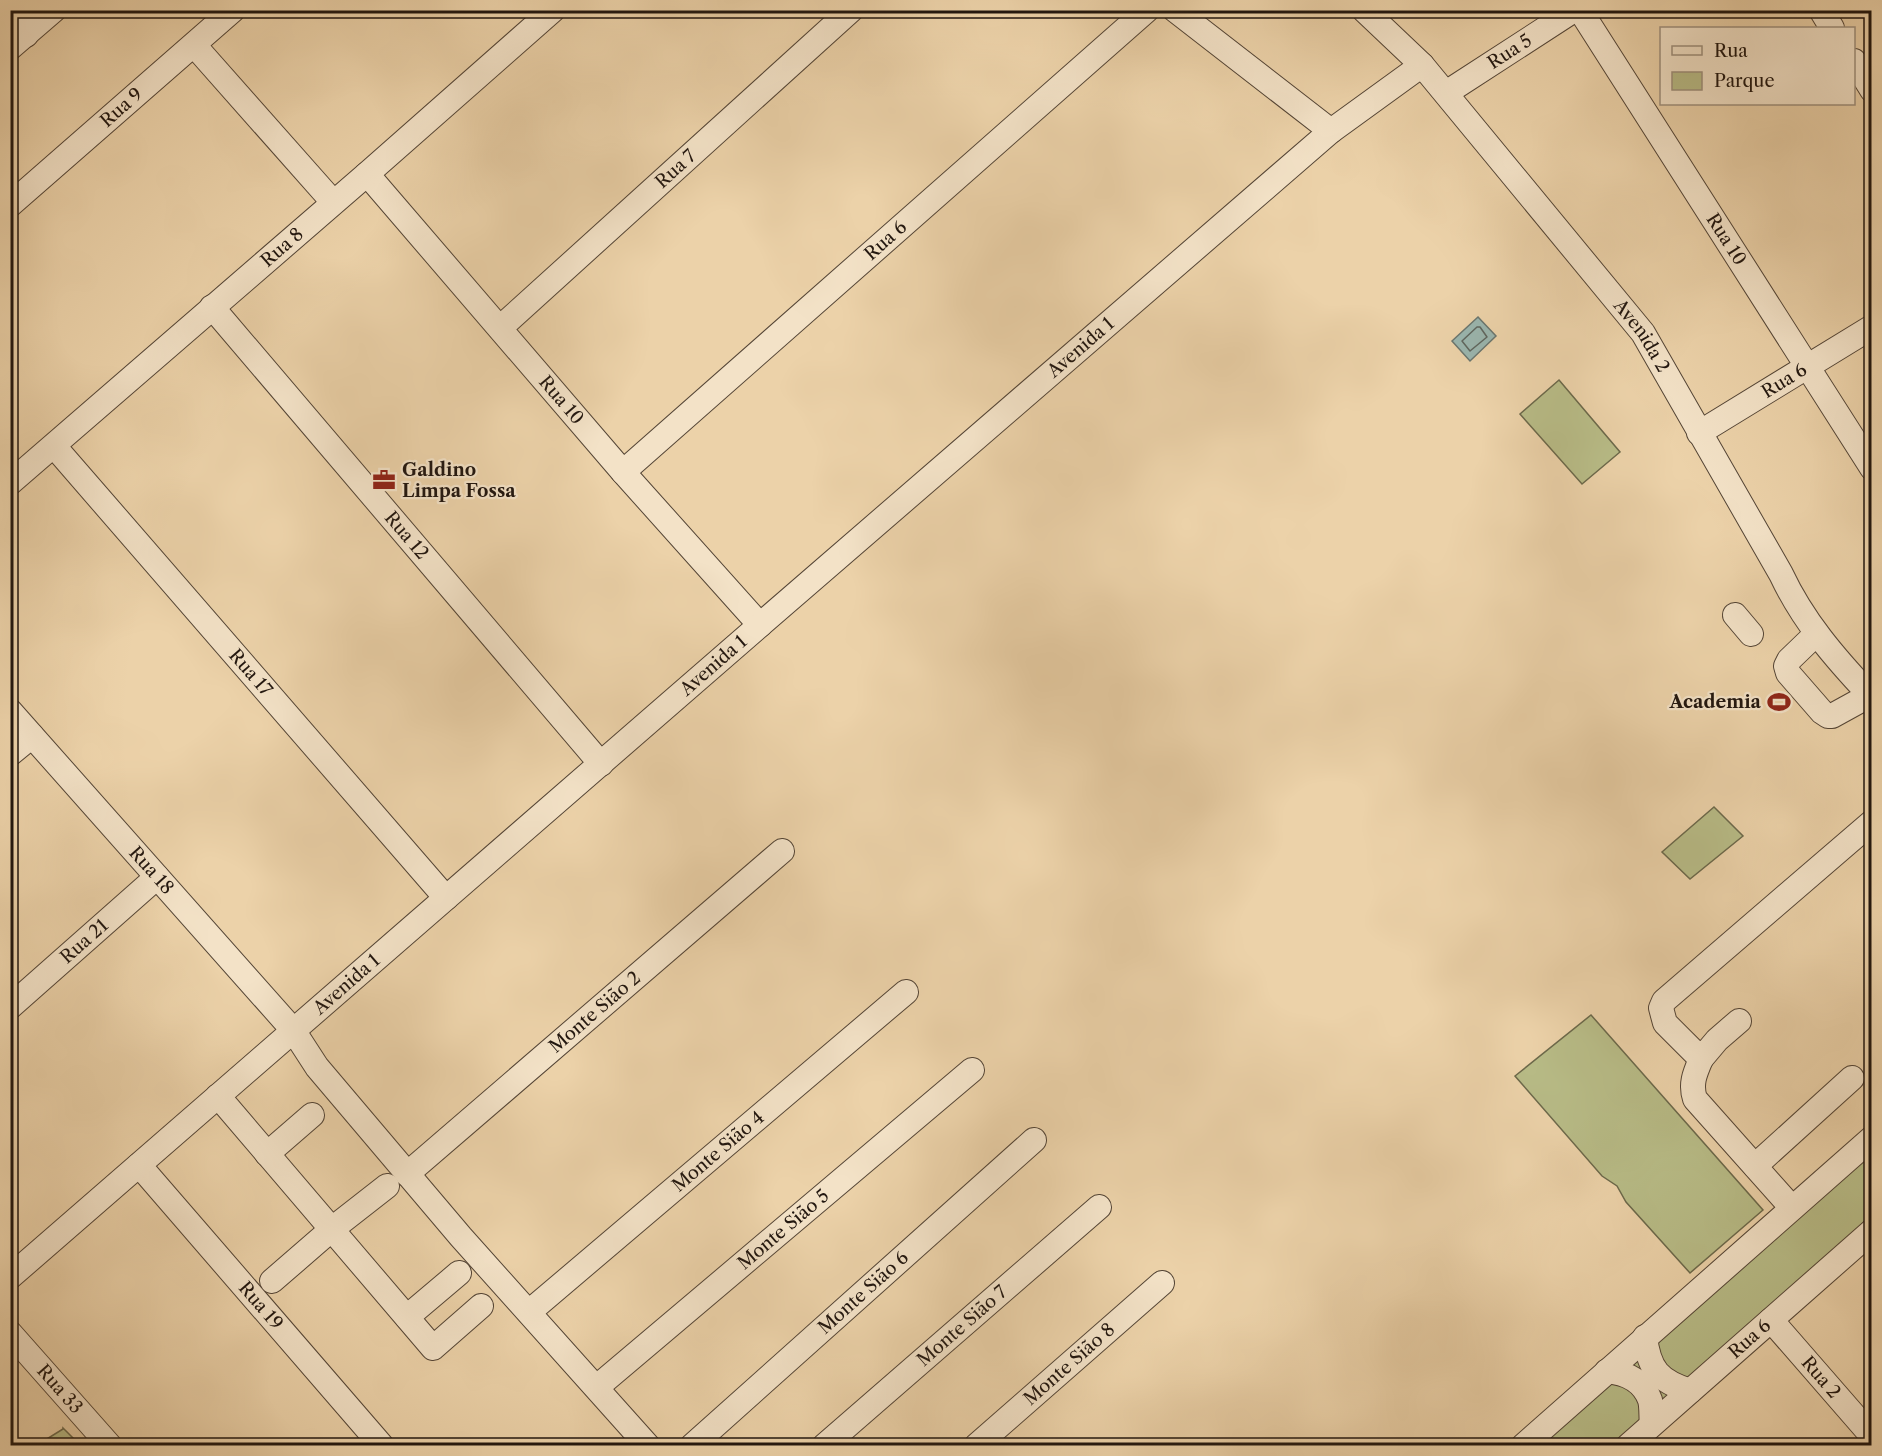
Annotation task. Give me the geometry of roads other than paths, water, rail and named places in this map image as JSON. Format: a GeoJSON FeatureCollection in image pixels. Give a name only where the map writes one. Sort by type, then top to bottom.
{"type":"FeatureCollection","features":[{"type":"Feature","properties":{"kind":"street"},"geometry":{"type":"LineString","coordinates":[[16,33],[54,10]]}},
{"type":"Feature","properties":{"kind":"street","name":"Rua 9"},"geometry":{"type":"LineString","coordinates":[[10,204],[233,10]]}},
{"type":"Feature","properties":{"kind":"street","name":"Rua 8"},"geometry":{"type":"LineString","coordinates":[[10,483],[553,10]]}},
{"type":"Feature","properties":{"kind":"street","name":"Rua 7"},"geometry":{"type":"LineString","coordinates":[[500,328],[851,10]]}},
{"type":"Feature","properties":{"kind":"street","name":"Rua 6"},"geometry":{"type":"LineString","coordinates":[[623,472],[1147,10]]}},
{"type":"Feature","properties":{"kind":"street"},"geometry":{"type":"LineString","coordinates":[[1175,10],[1331,131]]}},
{"type":"Feature","properties":{"kind":"street","name":"Avenida 2"},"geometry":{"type":"LineString","coordinates":[[1364,10],[1422,65],[1642,333],[1781,574],[1793,599],[1816,634],[1871,694]]}},
{"type":"Feature","properties":{"kind":"street","name":"Rua 5"},"geometry":{"type":"LineString","coordinates":[[1446,93],[1574,10]]}},
{"type":"Feature","properties":{"kind":"street","name":"Rua 10"},"geometry":{"type":"LineString","coordinates":[[1580,10],[1872,468]]}},
{"type":"Feature","properties":{"kind":"street"},"geometry":{"type":"LineString","coordinates":[[1821,10],[1831,27]]}},
{"type":"Feature","properties":{"kind":"street"},"geometry":{"type":"LineString","coordinates":[[194,45],[333,202]]}},
{"type":"Feature","properties":{"kind":"street"},"geometry":{"type":"LineString","coordinates":[[1855,64],[1872,90]]}},
{"type":"Feature","properties":{"kind":"street","name":"Avenida 1"},"geometry":{"type":"LineString","coordinates":[[10,1277],[1331,131],[1422,65]]}},
{"type":"Feature","properties":{"kind":"street","name":"Rua 10"},"geometry":{"type":"LineString","coordinates":[[367,174],[623,472],[760,625]]}},
{"type":"Feature","properties":{"kind":"street","name":"Rua 12"},"geometry":{"type":"LineString","coordinates":[[212,307],[601,764]]}},
{"type":"Feature","properties":{"kind":"street","name":"Rua 6"},"geometry":{"type":"LineString","coordinates":[[1699,433],[1872,327]]}},
{"type":"Feature","properties":{"kind":"street","name":"Rua 17"},"geometry":{"type":"LineString","coordinates":[[54,446],[446,898]]}},
{"type":"Feature","properties":{"kind":"street"},"geometry":{"type":"LineString","coordinates":[[1735,615],[1751,634]]}},
{"type":"Feature","properties":{"kind":"street"},"geometry":{"type":"LineString","coordinates":[[1816,634],[1789,660],[1786,666],[1788,673],[1822,712],[1832,716],[1871,694]]}},
{"type":"Feature","properties":{"kind":"street","name":"Rua 18"},"geometry":{"type":"LineString","coordinates":[[10,711],[293,1030],[306,1052],[397,1180],[461,1238],[648,1446]]}},
{"type":"Feature","properties":{"kind":"street"},"geometry":{"type":"LineString","coordinates":[[10,754],[32,736]]}},
{"type":"Feature","properties":{"kind":"street"},"geometry":{"type":"LineString","coordinates":[[1701,1059],[1665,1023],[1660,1008],[1664,1001],[1872,822]]}},
{"type":"Feature","properties":{"kind":"street","name":"Monte Sião 2"},"geometry":{"type":"LineString","coordinates":[[272,1281],[332,1229],[397,1180],[782,851]]}},
{"type":"Feature","properties":{"kind":"street","name":"Rua 21"},"geometry":{"type":"LineString","coordinates":[[10,1007],[157,876]]}},
{"type":"Feature","properties":{"kind":"street","name":"Monte Sião 4"},"geometry":{"type":"LineString","coordinates":[[529,1312],[906,992]]}},
{"type":"Feature","properties":{"kind":"street"},"geometry":{"type":"LineString","coordinates":[[1739,1021],[1717,1040],[1701,1059],[1692,1090],[1695,1099],[1792,1208]]}},
{"type":"Feature","properties":{"kind":"street","name":"Monte Sião 5"},"geometry":{"type":"LineString","coordinates":[[597,1387],[972,1070]]}},
{"type":"Feature","properties":{"kind":"street"},"geometry":{"type":"LineString","coordinates":[[1755,1166],[1852,1078]]}},
{"type":"Feature","properties":{"kind":"street"},"geometry":{"type":"LineString","coordinates":[[218,1096],[433,1348],[481,1306]]}},
{"type":"Feature","properties":{"kind":"street"},"geometry":{"type":"LineString","coordinates":[[267,1154],[312,1115]]}},
{"type":"Feature","properties":{"kind":"street"},"geometry":{"type":"LineString","coordinates":[[1523,1446],[1872,1138]]}},
{"type":"Feature","properties":{"kind":"street","name":"Monte Sião 6"},"geometry":{"type":"LineString","coordinates":[[692,1446],[1034,1140]]}},
{"type":"Feature","properties":{"kind":"street","name":"Rua 19"},"geometry":{"type":"LineString","coordinates":[[139,1165],[382,1446]]}},
{"type":"Feature","properties":{"kind":"street","name":"Monte Sião 7"},"geometry":{"type":"LineString","coordinates":[[824,1446],[1099,1208]]}},
{"type":"Feature","properties":{"kind":"street","name":"Rua 6"},"geometry":{"type":"LineString","coordinates":[[1628,1446],[1872,1231]]}},
{"type":"Feature","properties":{"kind":"street"},"geometry":{"type":"LineString","coordinates":[[407,1317],[459,1273]]}},
{"type":"Feature","properties":{"kind":"street","name":"Monte Sião 8"},"geometry":{"type":"LineString","coordinates":[[976,1446],[1162,1283]]}},
{"type":"Feature","properties":{"kind":"street","name":"Rua 2"},"geometry":{"type":"LineString","coordinates":[[1771,1320],[1872,1436]]}},
{"type":"Feature","properties":{"kind":"street","name":"Rua 33"},"geometry":{"type":"LineString","coordinates":[[10,1333],[110,1446]]}},
{"type":"Feature","properties":{"kind":"street"},"geometry":{"type":"LineString","coordinates":[[1645,1337],[1649,1360],[1660,1377],[1668,1383],[1690,1391]]}},
{"type":"Feature","properties":{"kind":"street"},"geometry":{"type":"LineString","coordinates":[[1607,1371],[1625,1374],[1640,1384],[1650,1400],[1652,1424]]}},
{"type":"Feature","properties":{"kind":"water"},"geometry":{"type":"Polygon","coordinates":[[[1478,317],[1496,336],[1470,361],[1452,341],[1478,317]]]}},
{"type":"Feature","properties":{"kind":"place","name":"Galdino Limpa Fossa"},"geometry":{"type":"Point","coordinates":[384,480]}},
{"type":"Feature","properties":{"kind":"place","name":"Academia"},"geometry":{"type":"Point","coordinates":[1779,702]}}]}
